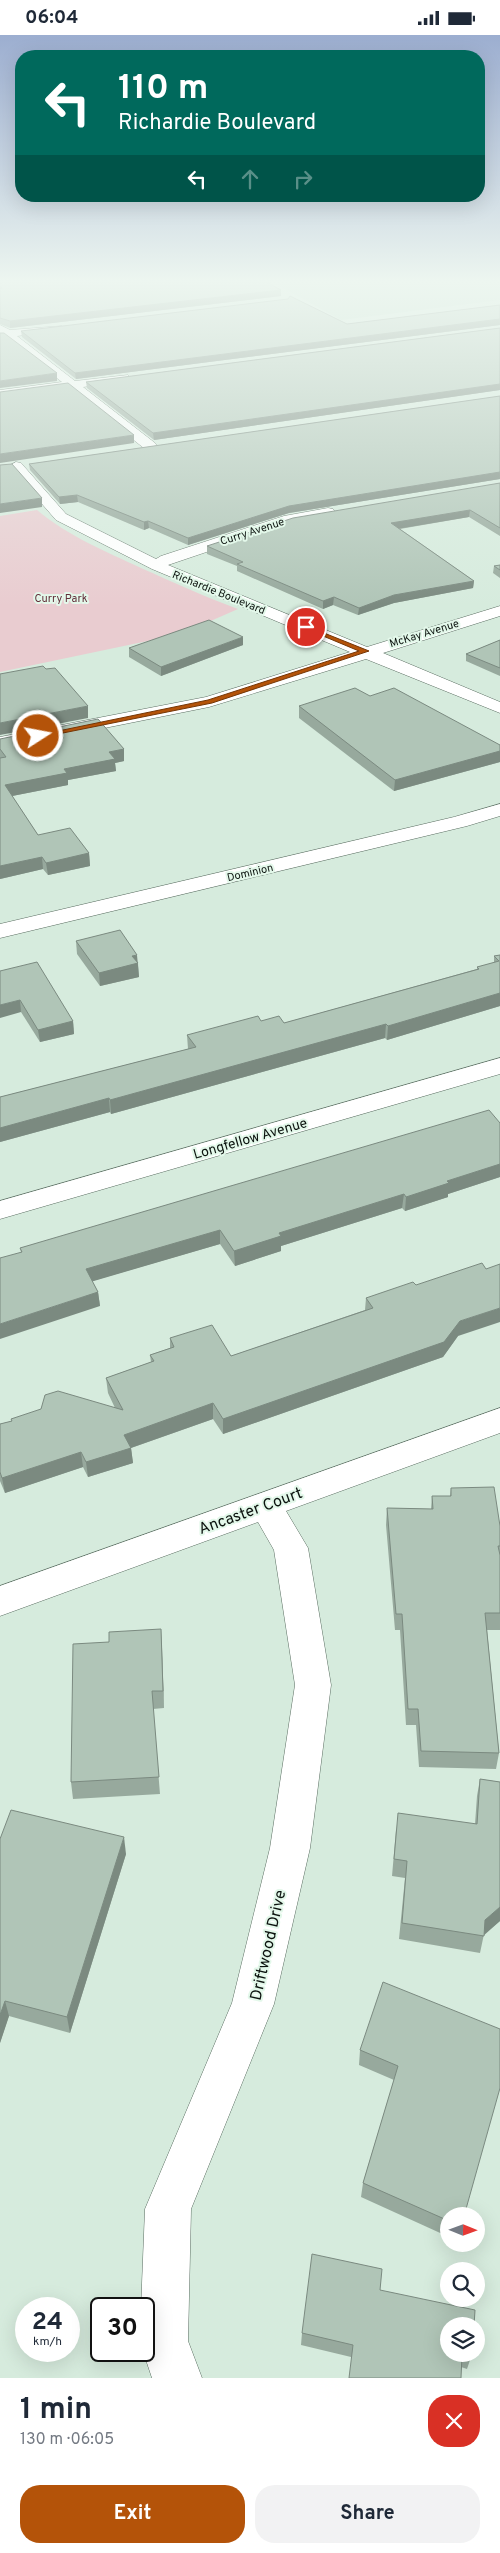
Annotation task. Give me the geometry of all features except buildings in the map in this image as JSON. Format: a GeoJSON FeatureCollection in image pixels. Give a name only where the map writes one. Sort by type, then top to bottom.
{"type":"FeatureCollection","features":[{"type":"Feature","properties":{"kind":"street"},"geometry":{"type":"LineString","coordinates":[[0,394],[45,388]]}},
{"type":"Feature","properties":{"kind":"street"},"geometry":{"type":"LineString","coordinates":[[77,388],[155,446],[131,449]]}},
{"type":"Feature","properties":{"kind":"street"},"geometry":{"type":"LineString","coordinates":[[8,467],[35,463]]}},
{"type":"Feature","properties":{"kind":"street","name":"Richardie Boulevard"},"geometry":{"type":"LineString","coordinates":[[8,467],[61,517],[157,566],[500,708]]}},
{"type":"Feature","properties":{"kind":"street","name":"Curry Avenue"},"geometry":{"type":"LineString","coordinates":[[157,566],[166,559],[289,519],[346,509]]}},
{"type":"Feature","properties":{"kind":"street","name":"McKay Avenue"},"geometry":{"type":"LineString","coordinates":[[0,743],[209,702],[366,651],[500,611]]}},
{"type":"Feature","properties":{"kind":"street","name":"Dominion"},"geometry":{"type":"LineString","coordinates":[[0,931],[460,822],[500,810]]}},
{"type":"Feature","properties":{"kind":"street","name":"Longfellow Avenue"},"geometry":{"type":"LineString","coordinates":[[0,1210],[500,1066]]}},
{"type":"Feature","properties":{"kind":"street","name":"Ancaster Court"},"geometry":{"type":"LineString","coordinates":[[0,1601],[500,1419]]}},
{"type":"Feature","properties":{"kind":"street","name":"Driftwood Drive"},"geometry":{"type":"LineString","coordinates":[[177,2378],[164,2341],[168,2209],[253,2004],[290,1848],[313,1685],[291,1548],[265,1505]]}},
{"type":"Feature","properties":{"kind":"green space","name":"Curry Park"},"geometry":{"type":"Polygon","coordinates":[[[37,510],[61,528],[100,549],[238,609],[181,634],[0,672],[0,516],[37,510]]]}},
{"type":"Feature","properties":{"kind":"route"},"geometry":{"type":"LineString","coordinates":[[38,736],[209,702],[366,651],[306,627]]}}]}
